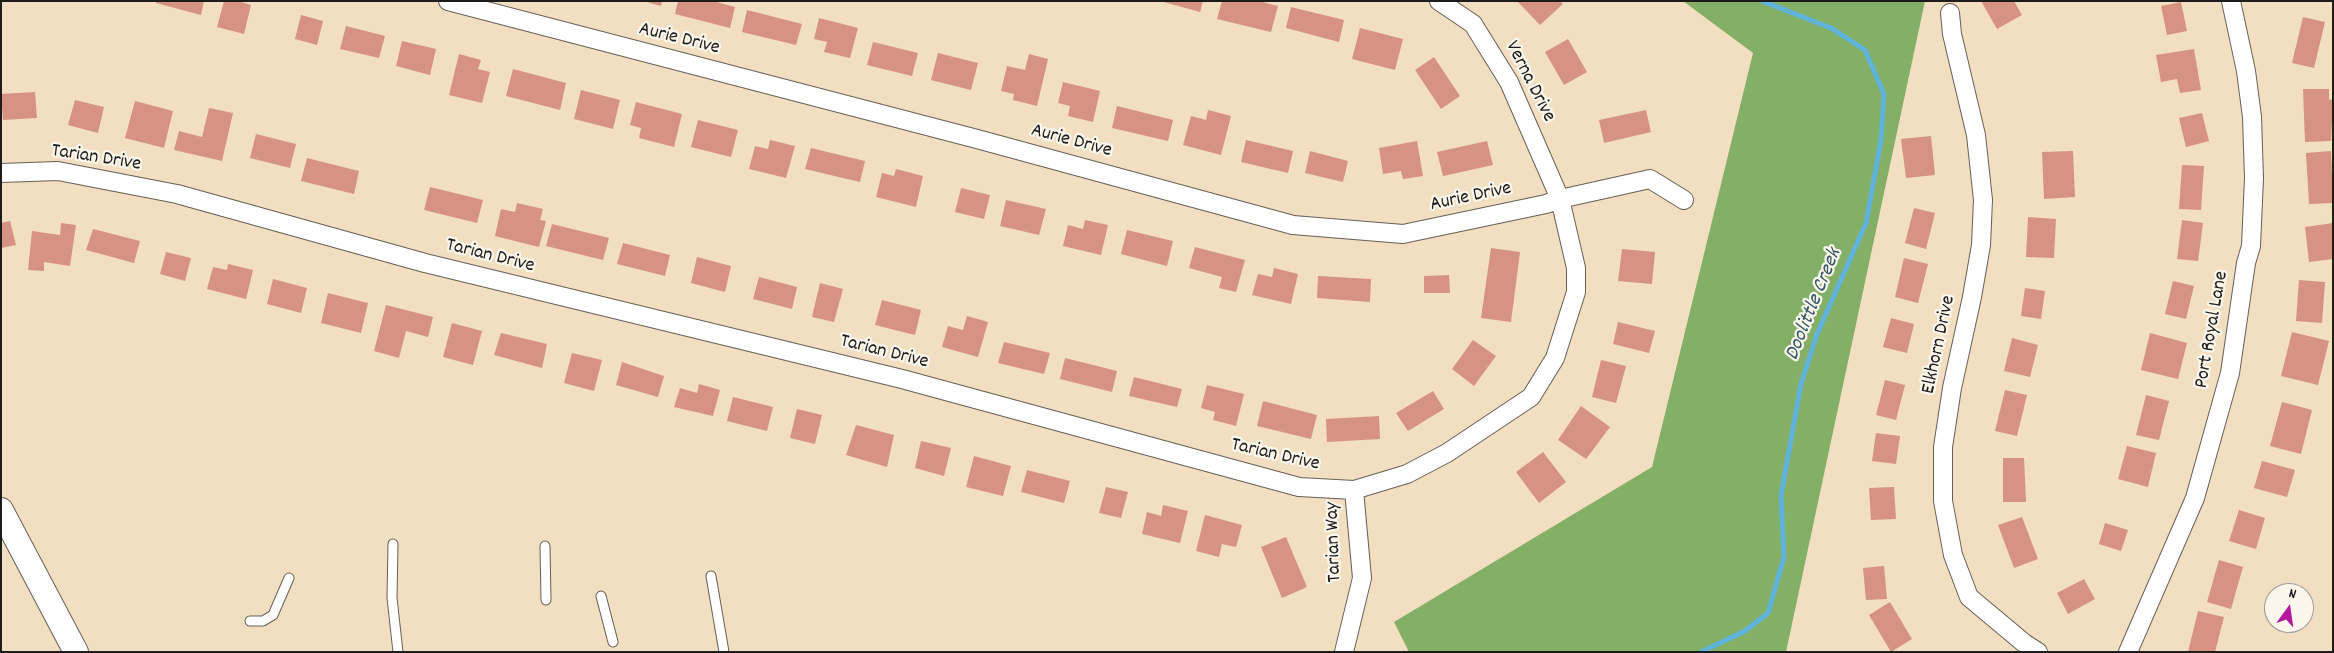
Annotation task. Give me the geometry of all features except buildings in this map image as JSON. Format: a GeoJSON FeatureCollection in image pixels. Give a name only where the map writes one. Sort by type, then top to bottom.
{"type":"FeatureCollection","features":[{"type":"Feature","properties":{"kind":"street","name":"Aurie Drive"},"geometry":{"type":"LineString","coordinates":[[448,1],[977,139],[1293,225],[1403,234],[1546,204],[1560,199],[1650,179],[1684,200]]}},
{"type":"Feature","properties":{"kind":"street","name":"Verna Drive"},"geometry":{"type":"LineString","coordinates":[[1439,1],[1473,24],[1510,82],[1560,199]]}},
{"type":"Feature","properties":{"kind":"street","name":"Port Royal Lane"},"geometry":{"type":"LineString","coordinates":[[2128,652],[2195,498],[2230,373],[2246,263],[2251,246],[2254,178],[2252,117],[2246,70],[2232,1]]}},
{"type":"Feature","properties":{"kind":"street","name":"Elkhorn Drive"},"geometry":{"type":"LineString","coordinates":[[1950,13],[1952,34],[1976,135],[1983,200],[1981,245],[1952,388],[1943,447],[1943,502],[1953,555],[1969,597],[2024,643],[2038,652]]}},
{"type":"Feature","properties":{"kind":"street","name":"Tarian Drive"},"geometry":{"type":"LineString","coordinates":[[1,174],[58,171],[177,194],[425,263],[902,379],[1300,487],[1354,490],[1408,474],[1447,453],[1531,397],[1555,358],[1576,292],[1576,268],[1560,199]]}},
{"type":"Feature","properties":{"kind":"street","name":"Tarian Way"},"geometry":{"type":"LineString","coordinates":[[1344,652],[1362,578],[1354,490]]}},
{"type":"Feature","properties":{"kind":"street"},"geometry":{"type":"LineString","coordinates":[[1,510],[76,652]]}},
{"type":"Feature","properties":{"kind":"lane"},"geometry":{"type":"LineString","coordinates":[[393,544],[392,598],[398,652]]}},
{"type":"Feature","properties":{"kind":"lane"},"geometry":{"type":"LineString","coordinates":[[545,546],[546,600]]}},
{"type":"Feature","properties":{"kind":"lane"},"geometry":{"type":"LineString","coordinates":[[711,576],[724,652]]}},
{"type":"Feature","properties":{"kind":"lane"},"geometry":{"type":"LineString","coordinates":[[250,621],[263,621],[273,614],[289,578]]}},
{"type":"Feature","properties":{"kind":"lane"},"geometry":{"type":"LineString","coordinates":[[601,596],[613,642]]}},
{"type":"Feature","properties":{"kind":"green space"},"geometry":{"type":"Polygon","coordinates":[[[1683,1],[1925,1],[1786,652],[1409,652],[1394,622],[1652,467],[1753,53],[1683,1]]]}},
{"type":"Feature","properties":{"kind":"waterway","name":"Doolittle Creek"},"geometry":{"type":"LineString","coordinates":[[1701,652],[1745,631],[1768,613],[1784,557],[1781,495],[1801,384],[1817,334],[1866,223],[1881,140],[1884,94],[1865,50],[1831,28],[1762,1]]}}]}
